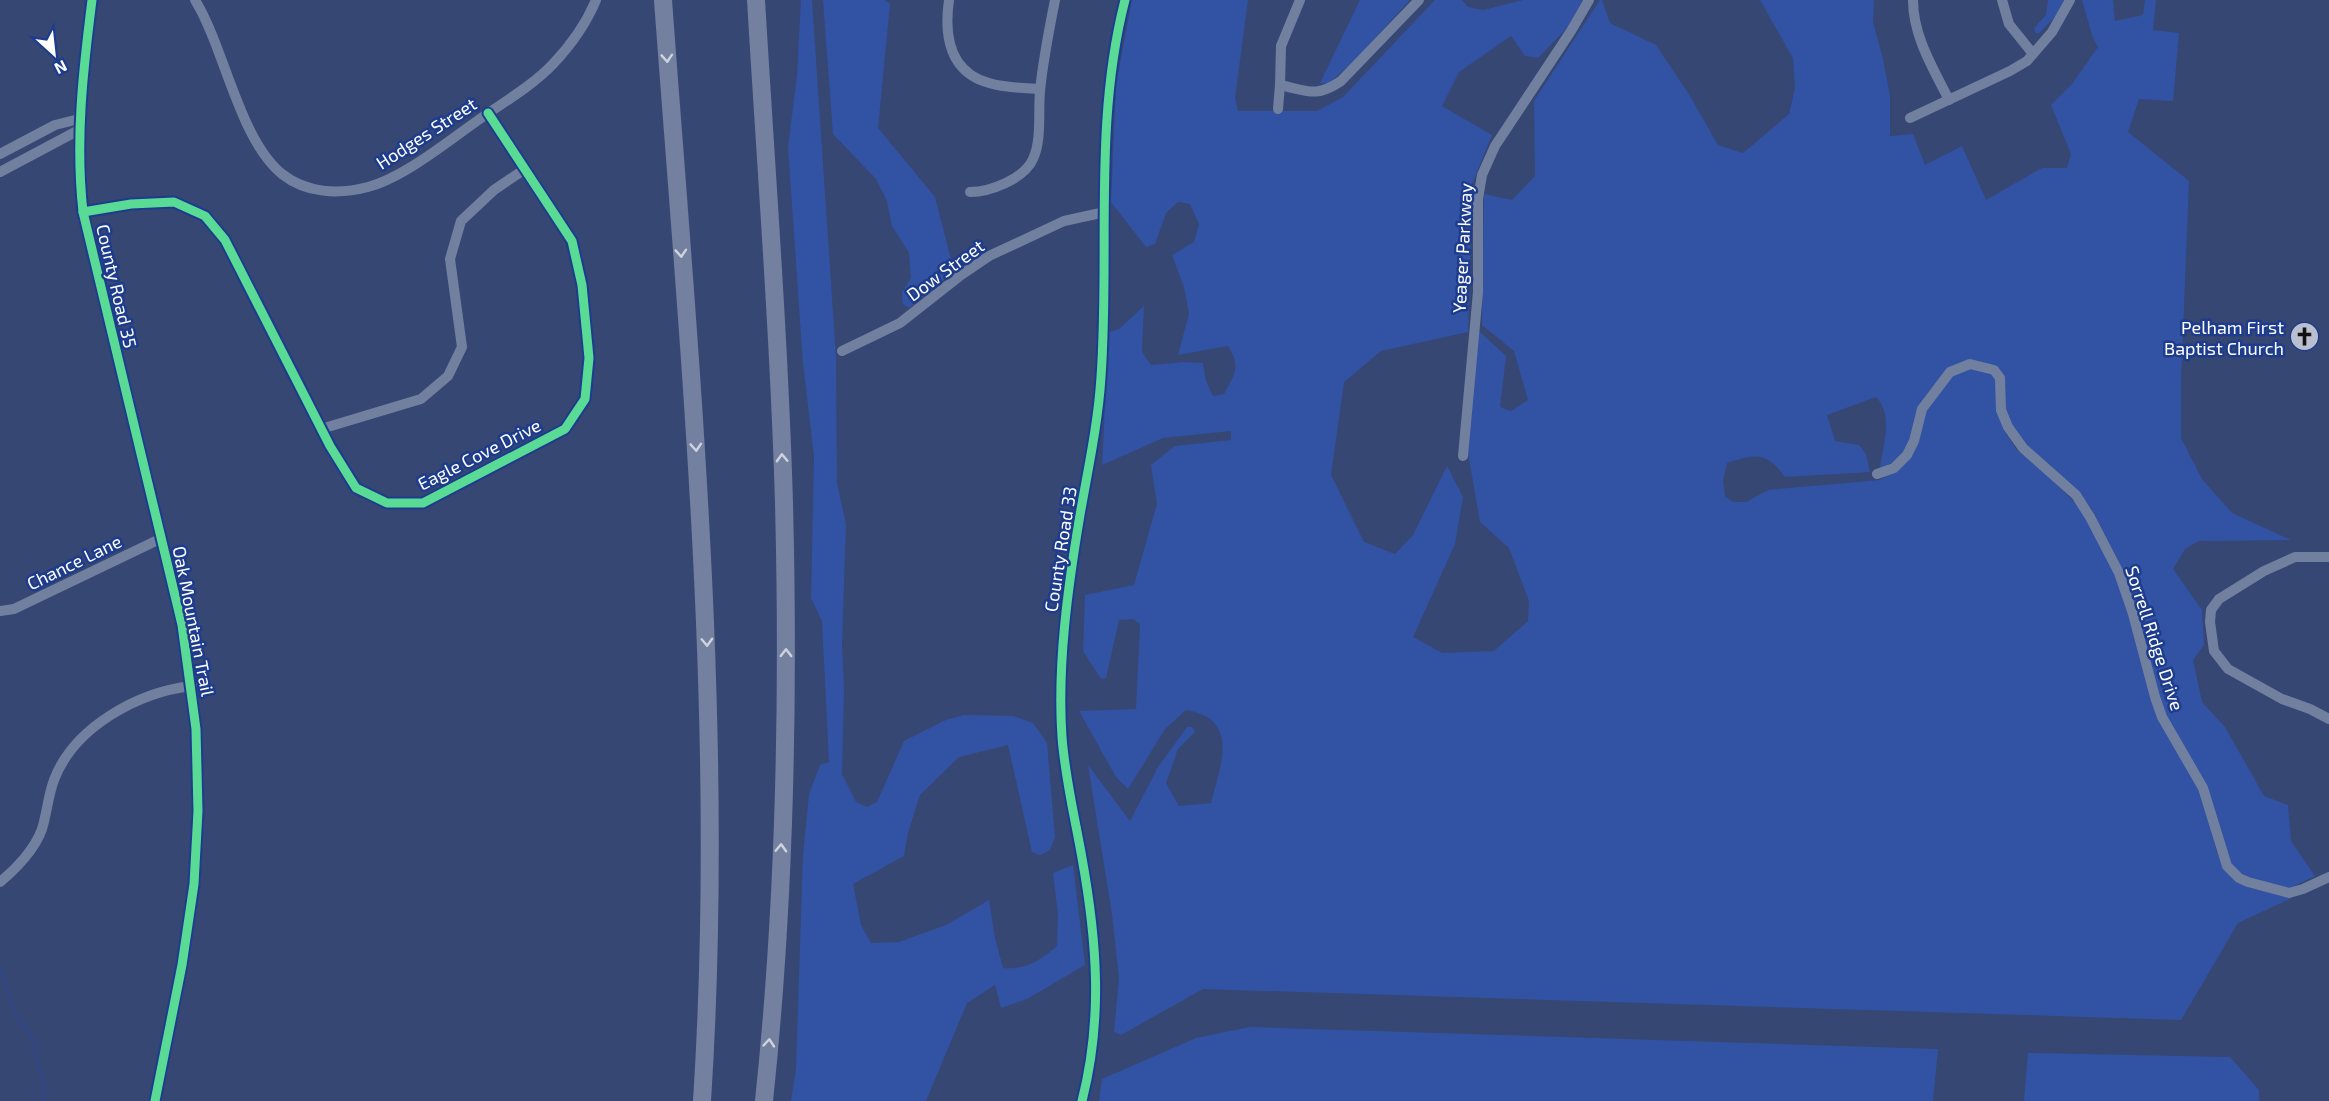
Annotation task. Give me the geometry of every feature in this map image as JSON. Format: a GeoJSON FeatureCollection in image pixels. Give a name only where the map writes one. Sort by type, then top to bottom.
{"type":"FeatureCollection","features":[{"type":"Feature","properties":{"kind":"highway"},"geometry":{"type":"LineString","coordinates":[[663,0],[697,462],[709,678],[710,893],[702,1101]]}},
{"type":"Feature","properties":{"kind":"highway"},"geometry":{"type":"LineString","coordinates":[[756,0],[779,390],[786,585],[784,781],[779,902],[764,1101]]}},
{"type":"Feature","properties":{"kind":"street","name":"County Road 35"},"geometry":{"type":"LineString","coordinates":[[92,0],[82,77],[79,162],[83,212],[119,364]]}},
{"type":"Feature","properties":{"kind":"street","name":"Hodges Street"},"geometry":{"type":"LineString","coordinates":[[195,0],[209,26],[259,146],[272,165],[298,185],[331,192],[371,187],[404,170],[539,77],[553,64],[580,30],[596,0]]}},
{"type":"Feature","properties":{"kind":"street"},"geometry":{"type":"LineString","coordinates":[[949,0],[947,36],[953,52],[964,68],[986,83],[1040,90]]}},
{"type":"Feature","properties":{"kind":"street"},"geometry":{"type":"LineString","coordinates":[[970,192],[984,191],[1000,185],[1030,165],[1037,143],[1040,90],[1055,0]]}},
{"type":"Feature","properties":{"kind":"street","name":"County Road 33"},"geometry":{"type":"LineString","coordinates":[[1082,1101],[1094,1046],[1096,994],[1088,896],[1064,757],[1062,704],[1069,588],[1097,423],[1101,378],[1106,212],[1104,175],[1109,88],[1125,0]]}},
{"type":"Feature","properties":{"kind":"street"},"geometry":{"type":"LineString","coordinates":[[1278,108],[1281,46],[1300,0]]}},
{"type":"Feature","properties":{"kind":"street"},"geometry":{"type":"LineString","coordinates":[[1280,85],[1312,92],[1328,90],[1341,81],[1419,0]]}},
{"type":"Feature","properties":{"kind":"street","name":"Yeager Parkway"},"geometry":{"type":"LineString","coordinates":[[1463,456],[1478,292],[1478,199],[1482,176],[1495,146],[1589,0]]}},
{"type":"Feature","properties":{"kind":"street"},"geometry":{"type":"LineString","coordinates":[[1912,0],[1920,40],[1949,100]]}},
{"type":"Feature","properties":{"kind":"street"},"geometry":{"type":"LineString","coordinates":[[2002,0],[2009,24],[2033,54]]}},
{"type":"Feature","properties":{"kind":"street"},"geometry":{"type":"LineString","coordinates":[[1910,118],[2027,61],[2052,32],[2070,0]]}},
{"type":"Feature","properties":{"kind":"street","name":"Eagle Cove Drive"},"geometry":{"type":"LineString","coordinates":[[83,212],[131,204],[174,202],[205,216],[225,240],[321,429],[356,488],[387,503],[423,503],[565,429],[585,399],[589,358],[582,285],[572,241],[488,113]]}},
{"type":"Feature","properties":{"kind":"street"},"geometry":{"type":"LineString","coordinates":[[0,154],[55,125],[79,124]]}},
{"type":"Feature","properties":{"kind":"street"},"geometry":{"type":"LineString","coordinates":[[0,172],[79,124]]}},
{"type":"Feature","properties":{"kind":"street"},"geometry":{"type":"LineString","coordinates":[[321,429],[421,399],[448,376],[462,347],[450,259],[461,221],[494,190],[525,169]]}},
{"type":"Feature","properties":{"kind":"street","name":"Dow Street"},"geometry":{"type":"LineString","coordinates":[[842,351],[900,323],[960,275],[989,256],[1064,221],[1106,212]]}},
{"type":"Feature","properties":{"kind":"street","name":"Oak Mountain Trail"},"geometry":{"type":"LineString","coordinates":[[119,364],[182,625],[196,729],[198,784],[195,875],[182,965],[154,1101]]}},
{"type":"Feature","properties":{"kind":"street","name":"Sorrell Ridge Drive"},"geometry":{"type":"LineString","coordinates":[[1877,474],[1894,468],[1907,455],[1914,441],[1922,409],[1950,372],[1970,364],[1994,370],[2000,378],[2001,410],[2008,427],[2023,448],[2076,495],[2119,573],[2162,717],[2204,788],[2227,866],[2239,878],[2248,882],[2289,893],[2329,877]]}},
{"type":"Feature","properties":{"kind":"street","name":"Chance Lane"},"geometry":{"type":"LineString","coordinates":[[0,611],[14,609],[162,538]]}},
{"type":"Feature","properties":{"kind":"street"},"geometry":{"type":"LineString","coordinates":[[2329,557],[2295,557],[2264,571],[2219,599],[2211,610],[2210,622],[2214,651],[2228,669],[2282,699],[2310,709],[2329,720]]}},
{"type":"Feature","properties":{"kind":"street"},"geometry":{"type":"LineString","coordinates":[[0,882],[38,839],[54,780],[83,737],[112,715],[138,701],[192,686]]}},
{"type":"Feature","properties":{"kind":"shaded area"},"geometry":{"type":"Polygon","coordinates":[[[801,0],[812,0],[836,357],[837,483],[846,524],[842,645],[844,689],[842,774],[856,802],[867,807],[877,802],[904,741],[946,720],[964,715],[1013,716],[1033,723],[1047,743],[1055,837],[1050,850],[1040,855],[1032,852],[1008,745],[959,757],[920,795],[908,833],[904,856],[853,884],[861,925],[871,943],[899,942],[946,925],[989,900],[1003,968],[1026,966],[1039,960],[1057,946],[1058,914],[1053,873],[1073,865],[1085,965],[1027,999],[1001,1008],[995,985],[967,1003],[926,1101],[791,1101],[796,1069],[803,855],[809,794],[820,765],[829,762],[822,621],[811,598],[814,456],[803,363],[788,147],[797,76],[801,0]]]}},
{"type":"Feature","properties":{"kind":"shaded area"},"geometry":{"type":"Polygon","coordinates":[[[823,0],[885,0],[890,4],[878,128],[935,197],[954,271],[909,308],[903,304],[902,292],[911,278],[909,253],[892,226],[887,201],[876,179],[833,134],[823,0]]]}},
{"type":"Feature","properties":{"kind":"shaded area"},"geometry":{"type":"Polygon","coordinates":[[[1132,0],[1248,0],[1235,98],[1238,111],[1317,111],[1343,97],[1435,0],[1462,0],[1468,7],[1483,10],[1523,0],[1583,0],[1567,28],[1538,58],[1525,56],[1511,36],[1459,72],[1442,106],[1492,135],[1472,184],[1468,332],[1381,351],[1344,382],[1331,475],[1364,542],[1395,554],[1413,535],[1447,466],[1463,497],[1455,544],[1413,637],[1442,653],[1494,651],[1528,621],[1529,601],[1509,548],[1480,522],[1468,453],[1479,331],[1506,356],[1500,407],[1511,411],[1528,400],[1514,351],[1482,325],[1484,194],[1512,200],[1535,176],[1534,101],[1600,0],[1602,0],[1610,23],[1656,45],[1690,96],[1718,145],[1743,153],[1789,114],[1795,88],[1793,58],[1760,0],[1874,0],[1873,22],[1890,96],[1890,136],[1913,134],[1925,165],[1962,146],[1986,200],[2042,168],[2067,168],[2071,154],[2051,105],[2072,84],[2098,47],[2093,38],[2082,0],[2113,0],[2115,21],[2143,15],[2145,0],[2156,0],[2153,30],[2179,33],[2173,101],[2139,99],[2128,132],[2189,181],[2181,380],[2181,438],[2202,479],[2232,513],[2291,540],[2199,541],[2185,549],[2173,569],[2202,610],[2204,645],[2193,660],[2202,702],[2225,727],[2264,796],[2288,805],[2291,841],[2315,876],[2288,889],[2242,876],[2230,866],[2216,816],[2157,696],[2118,560],[2091,508],[2079,492],[2024,444],[2006,414],[1997,368],[1976,361],[1968,361],[1954,365],[1948,370],[1922,401],[1908,445],[1899,458],[1891,463],[1880,468],[1886,421],[1885,412],[1876,397],[1827,415],[1835,441],[1859,445],[1866,454],[1870,472],[1785,477],[1766,459],[1746,458],[1727,463],[1723,481],[1725,496],[1733,502],[1746,502],[1768,490],[1880,480],[1898,468],[1923,417],[1954,372],[1970,367],[1996,376],[2000,418],[2004,431],[2017,450],[2045,472],[2083,511],[2111,564],[2124,597],[2150,697],[2194,777],[2209,817],[2216,850],[2225,870],[2235,880],[2251,888],[2292,898],[2238,923],[2181,1020],[1203,989],[1121,1035],[1114,1032],[1119,978],[1112,914],[1088,765],[1130,821],[1158,767],[1187,727],[1192,727],[1195,732],[1178,749],[1166,783],[1179,806],[1211,803],[1222,760],[1223,746],[1214,723],[1203,715],[1186,710],[1165,729],[1128,789],[1116,777],[1079,711],[1136,709],[1140,624],[1133,619],[1119,620],[1106,678],[1101,679],[1083,651],[1085,595],[1134,585],[1157,504],[1151,465],[1175,446],[1231,440],[1231,431],[1163,438],[1102,465],[1109,332],[1119,329],[1144,306],[1142,352],[1151,365],[1203,363],[1206,381],[1213,396],[1224,394],[1235,370],[1234,359],[1228,346],[1178,355],[1189,314],[1184,287],[1172,255],[1194,242],[1199,224],[1190,204],[1178,202],[1166,213],[1155,244],[1146,247],[1111,202],[1116,85],[1132,0]]]}},
{"type":"Feature","properties":{"kind":"shaded area"},"geometry":{"type":"Polygon","coordinates":[[[1360,0],[1410,0],[1356,59],[1328,84],[1320,83],[1360,0]]]}},
{"type":"Feature","properties":{"kind":"shaded area"},"geometry":{"type":"Polygon","coordinates":[[[2048,0],[2064,0],[2055,17],[2038,34],[2034,28],[2046,15],[2048,0]]]}},
{"type":"Feature","properties":{"kind":"shaded area"},"geometry":{"type":"Polygon","coordinates":[[[1250,1027],[1938,1049],[1933,1101],[1099,1101],[1102,1079],[1196,1038],[1250,1027]]]}},
{"type":"Feature","properties":{"kind":"shaded area"},"geometry":{"type":"Polygon","coordinates":[[[2028,1053],[2230,1057],[2259,1090],[2259,1101],[2024,1101],[2028,1053]]]}},
{"type":"Feature","properties":{"kind":"waterway"},"geometry":{"type":"LineString","coordinates":[[0,967],[15,1013],[35,1042],[44,1084],[44,1101]]}},
{"type":"Feature","properties":{"kind":"cycle path"},"geometry":{"type":"LineString","coordinates":[[92,0],[83,79],[80,132],[83,212],[182,625],[196,729],[198,811],[194,884],[182,965],[155,1101]]}},
{"type":"Feature","properties":{"kind":"cycle path"},"geometry":{"type":"LineString","coordinates":[[1082,1101],[1093,1040],[1096,980],[1087,889],[1063,752],[1062,654],[1071,570],[1100,395],[1106,141],[1115,47],[1125,0]]}},
{"type":"Feature","properties":{"kind":"cycle path"},"geometry":{"type":"LineString","coordinates":[[83,212],[131,204],[174,202],[205,216],[225,240],[330,446],[356,488],[387,503],[423,503],[565,429],[585,399],[589,358],[582,285],[572,241],[488,113]]}},
{"type":"Feature","properties":{"kind":"place","name":"Pelham First Baptist Church"},"geometry":{"type":"Point","coordinates":[2305,337]}}]}
